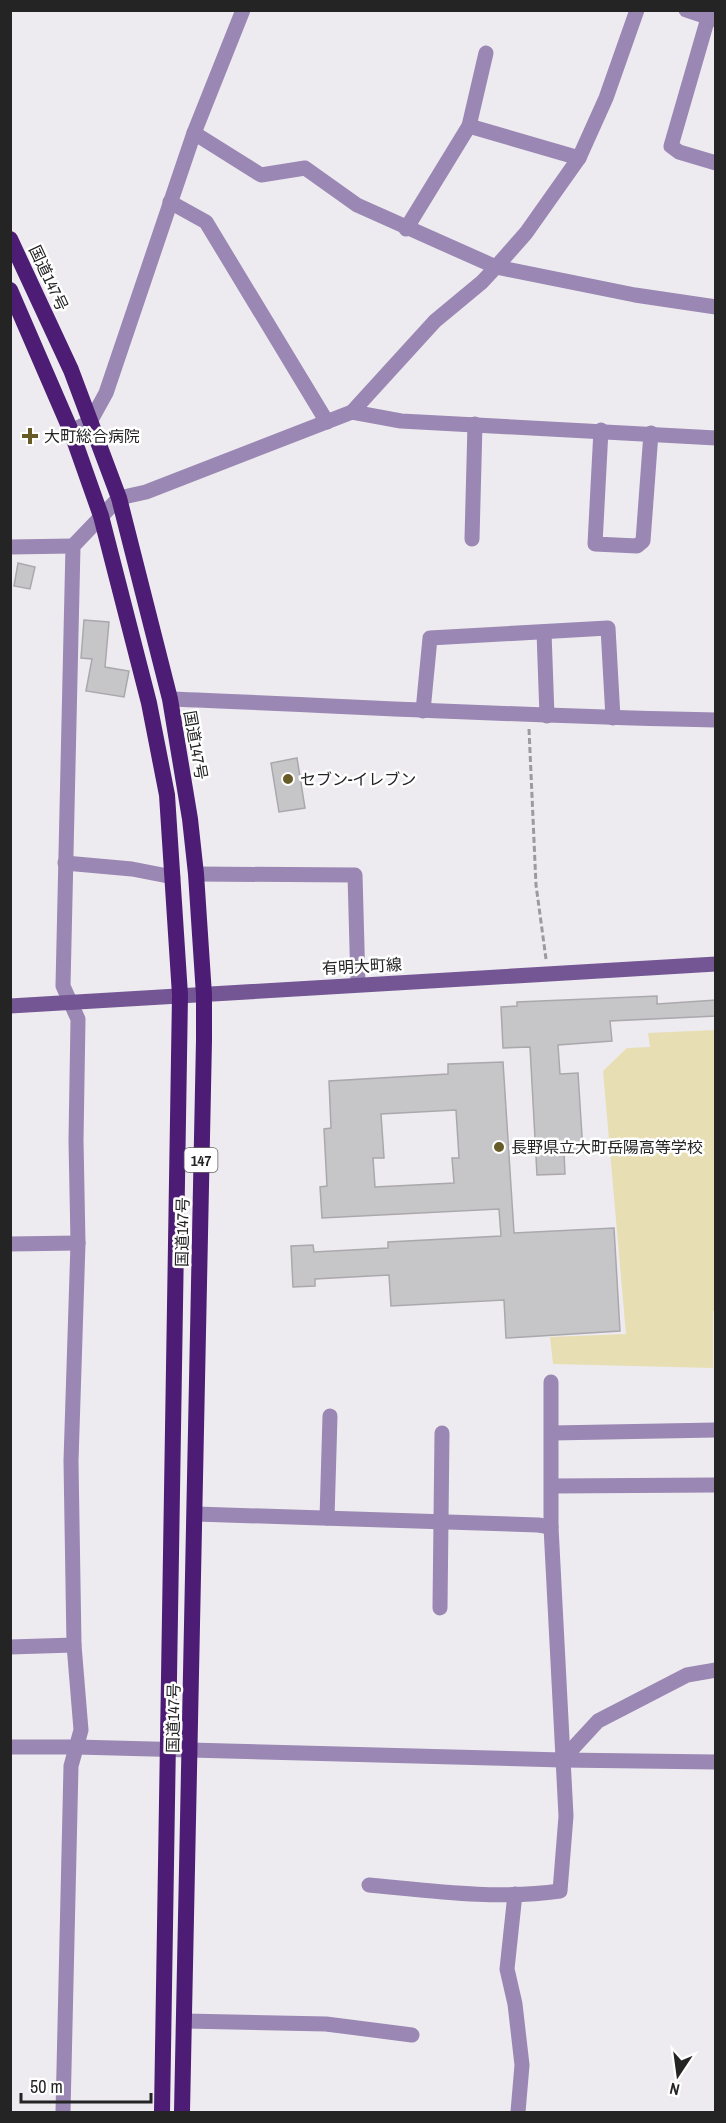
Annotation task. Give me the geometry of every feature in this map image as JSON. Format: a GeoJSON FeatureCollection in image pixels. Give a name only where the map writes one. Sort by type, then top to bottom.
{"type":"FeatureCollection","features":[{"type":"Feature","properties":{"kind":"highway","name":"国道147号"},"geometry":{"type":"LineString","coordinates":[[10,238],[67,360],[119,498],[170,699],[190,819],[196,874],[204,994],[191,1750],[182,2112]]}},
{"type":"Feature","properties":{"kind":"highway","name":"国道147号"},"geometry":{"type":"LineString","coordinates":[[10,290],[71,431],[101,516],[149,702],[167,795],[180,995],[162,2112]]}},
{"type":"Feature","properties":{"kind":"main road","name":"有明大町線"},"geometry":{"type":"LineString","coordinates":[[10,1006],[716,964]]}},
{"type":"Feature","properties":{"kind":"street"},"geometry":{"type":"LineString","coordinates":[[71,431],[90,422],[106,393],[194,133],[243,10]]}},
{"type":"Feature","properties":{"kind":"street"},"geometry":{"type":"LineString","coordinates":[[63,2112],[71,1766],[81,1730],[74,1646],[71,1461],[78,1243],[76,1140],[78,1019],[63,986],[73,546],[119,498],[146,492],[352,412],[435,321],[482,282],[526,233],[579,158],[606,98],[637,10]]}},
{"type":"Feature","properties":{"kind":"street"},"geometry":{"type":"LineString","coordinates":[[686,10],[712,19],[671,146],[680,152],[716,163]]}},
{"type":"Feature","properties":{"kind":"street"},"geometry":{"type":"LineString","coordinates":[[406,229],[470,126],[486,53]]}},
{"type":"Feature","properties":{"kind":"street"},"geometry":{"type":"LineString","coordinates":[[470,126],[579,158]]}},
{"type":"Feature","properties":{"kind":"street"},"geometry":{"type":"LineString","coordinates":[[194,133],[261,175],[305,168],[357,205],[406,229],[496,267],[635,295],[716,307]]}},
{"type":"Feature","properties":{"kind":"street"},"geometry":{"type":"LineString","coordinates":[[170,202],[206,222],[327,422]]}},
{"type":"Feature","properties":{"kind":"street"},"geometry":{"type":"LineString","coordinates":[[352,412],[401,421],[716,438]]}},
{"type":"Feature","properties":{"kind":"street"},"geometry":{"type":"LineString","coordinates":[[472,539],[475,424]]}},
{"type":"Feature","properties":{"kind":"street"},"geometry":{"type":"LineString","coordinates":[[601,430],[595,544],[637,546],[643,541],[651,433]]}},
{"type":"Feature","properties":{"kind":"street"},"geometry":{"type":"LineString","coordinates":[[10,547],[73,546]]}},
{"type":"Feature","properties":{"kind":"street"},"geometry":{"type":"LineString","coordinates":[[423,711],[430,638],[608,628],[613,718]]}},
{"type":"Feature","properties":{"kind":"street"},"geometry":{"type":"LineString","coordinates":[[544,632],[547,716]]}},
{"type":"Feature","properties":{"kind":"street"},"geometry":{"type":"LineString","coordinates":[[170,699],[547,716],[716,720]]}},
{"type":"Feature","properties":{"kind":"street"},"geometry":{"type":"LineString","coordinates":[[65,863],[132,869],[173,877]]}},
{"type":"Feature","properties":{"kind":"street"},"geometry":{"type":"LineString","coordinates":[[196,874],[355,875],[358,984]]}},
{"type":"Feature","properties":{"kind":"street"},"geometry":{"type":"LineString","coordinates":[[10,1244],[78,1243]]}},
{"type":"Feature","properties":{"kind":"street"},"geometry":{"type":"LineString","coordinates":[[369,1885],[464,1894],[540,1894],[560,1891],[566,1816],[551,1527],[551,1382]]}},
{"type":"Feature","properties":{"kind":"street"},"geometry":{"type":"LineString","coordinates":[[327,1518],[330,1416]]}},
{"type":"Feature","properties":{"kind":"street"},"geometry":{"type":"LineString","coordinates":[[552,1433],[716,1430]]}},
{"type":"Feature","properties":{"kind":"street"},"geometry":{"type":"LineString","coordinates":[[440,1608],[442,1434]]}},
{"type":"Feature","properties":{"kind":"street"},"geometry":{"type":"LineString","coordinates":[[552,1486],[716,1485]]}},
{"type":"Feature","properties":{"kind":"street"},"geometry":{"type":"LineString","coordinates":[[195,1514],[551,1527]]}},
{"type":"Feature","properties":{"kind":"street"},"geometry":{"type":"LineString","coordinates":[[10,1647],[74,1646]]}},
{"type":"Feature","properties":{"kind":"street"},"geometry":{"type":"LineString","coordinates":[[562,1760],[598,1721],[687,1675],[716,1670]]}},
{"type":"Feature","properties":{"kind":"street"},"geometry":{"type":"LineString","coordinates":[[10,1747],[716,1762]]}},
{"type":"Feature","properties":{"kind":"street"},"geometry":{"type":"LineString","coordinates":[[515,1893],[507,1969],[522,2065],[518,2112]]}},
{"type":"Feature","properties":{"kind":"street"},"geometry":{"type":"LineString","coordinates":[[185,2021],[326,2024],[412,2035]]}},
{"type":"Feature","properties":{"kind":"path"},"geometry":{"type":"LineString","coordinates":[[528,715],[536,885],[548,974]]}},
{"type":"Feature","properties":{"kind":"shaded area"},"geometry":{"type":"Polygon","coordinates":[[[715,1030],[716,1311],[713,1311],[713,1368],[553,1364],[550,1337],[626,1334],[603,1071],[627,1048],[650,1047],[648,1033],[715,1030]]]}},
{"type":"Feature","properties":{"kind":"building"},"geometry":{"type":"Polygon","coordinates":[[[18,563],[35,567],[30,589],[14,586],[18,563]]]}},
{"type":"Feature","properties":{"kind":"building"},"geometry":{"type":"Polygon","coordinates":[[[84,620],[109,622],[105,667],[129,671],[124,697],[86,691],[92,659],[81,658],[84,620]]]}},
{"type":"Feature","properties":{"kind":"building"},"geometry":{"type":"Polygon","coordinates":[[[297,758],[305,808],[279,812],[271,763],[297,758]]]}},
{"type":"Feature","properties":{"kind":"building"},"geometry":{"type":"Polygon","coordinates":[[[657,996],[657,1004],[716,1000],[716,1016],[610,1021],[612,1041],[558,1045],[560,1074],[578,1073],[583,1152],[564,1153],[565,1174],[537,1175],[530,1047],[503,1048],[501,1007],[517,1006],[517,1002],[657,996]]]}},
{"type":"Feature","properties":{"kind":"building"},"geometry":{"type":"Polygon","coordinates":[[[503,1062],[514,1233],[614,1228],[620,1331],[506,1338],[504,1300],[391,1306],[389,1275],[315,1279],[315,1286],[293,1287],[291,1246],[313,1245],[314,1252],[388,1248],[388,1242],[501,1236],[499,1209],[322,1218],[320,1187],[327,1186],[324,1129],[331,1128],[329,1081],[448,1074],[448,1064],[503,1062]],[[456,1110],[381,1114],[384,1158],[373,1158],[375,1187],[454,1183],[452,1158],[459,1158],[456,1110]]]}},
{"type":"Feature","properties":{"kind":"place","name":"大町総合病院"},"geometry":{"type":"Point","coordinates":[30,436]}},
{"type":"Feature","properties":{"kind":"place","name":"セブン-イレブン"},"geometry":{"type":"Point","coordinates":[288,779]}},
{"type":"Feature","properties":{"kind":"place","name":"長野県立大町岳陽高等学校"},"geometry":{"type":"Point","coordinates":[499,1147]}}]}
